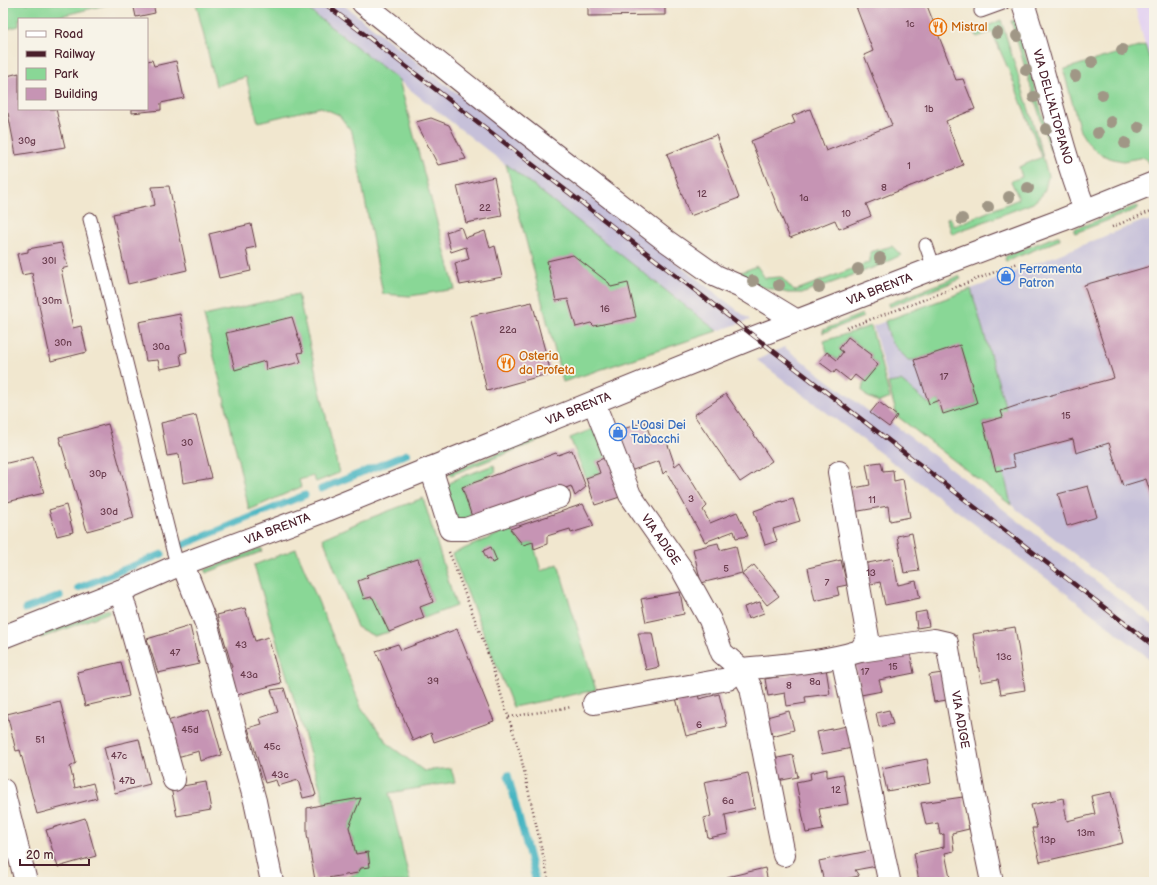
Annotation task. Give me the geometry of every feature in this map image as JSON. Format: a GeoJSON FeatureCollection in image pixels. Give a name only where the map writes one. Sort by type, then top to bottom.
{"type":"FeatureCollection","features":[{"type":"Feature","properties":{"kind":"street"},"geometry":{"type":"LineString","coordinates":[[363,3],[519,127],[665,240],[716,276],[741,287],[797,322]]}},
{"type":"Feature","properties":{"kind":"street","name":"VIA DELL'ALTOPIANO"},"geometry":{"type":"LineString","coordinates":[[1023,3],[1036,43],[1066,153],[1085,210]]}},
{"type":"Feature","properties":{"kind":"street","name":"VIA BRENTA"},"geometry":{"type":"LineString","coordinates":[[3,637],[594,403],[731,346],[1062,220],[1154,183]]}},
{"type":"Feature","properties":{"kind":"street","name":"VIA ADIGE"},"geometry":{"type":"LineString","coordinates":[[594,403],[630,495],[683,571],[710,620],[722,653],[741,668],[751,688],[784,855]]}},
{"type":"Feature","properties":{"kind":"street"},"geometry":{"type":"LineString","coordinates":[[430,468],[450,530],[466,530],[559,497]]}},
{"type":"Feature","properties":{"kind":"street"},"geometry":{"type":"LineString","coordinates":[[839,472],[868,638],[851,654],[889,880]]}},
{"type":"Feature","properties":{"kind":"street"},"geometry":{"type":"LineString","coordinates":[[181,566],[207,626],[255,801],[272,882]]}},
{"type":"Feature","properties":{"kind":"street"},"geometry":{"type":"LineString","coordinates":[[120,591],[174,780]]}},
{"type":"Feature","properties":{"kind":"street","name":"VIA ADIGE"},"geometry":{"type":"LineString","coordinates":[[741,668],[801,663],[934,640],[947,643],[974,796],[992,882]]}},
{"type":"Feature","properties":{"kind":"street"},"geometry":{"type":"LineString","coordinates":[[594,703],[728,679],[741,668]]}},
{"type":"Feature","properties":{"kind":"street"},"geometry":{"type":"LineString","coordinates":[[3,790],[26,882]]}},
{"type":"Feature","properties":{"kind":"lane"},"geometry":{"type":"LineString","coordinates":[[981,11],[1003,3]]}},
{"type":"Feature","properties":{"kind":"lane"},"geometry":{"type":"LineString","coordinates":[[90,219],[171,543],[181,566]]}},
{"type":"Feature","properties":{"kind":"lane"},"geometry":{"type":"LineString","coordinates":[[926,245],[934,268]]}},
{"type":"Feature","properties":{"kind":"path"},"geometry":{"type":"LineString","coordinates":[[1145,214],[1154,210]]}},
{"type":"Feature","properties":{"kind":"path"},"geometry":{"type":"LineString","coordinates":[[871,320],[1006,268]]}},
{"type":"Feature","properties":{"kind":"path"},"geometry":{"type":"LineString","coordinates":[[450,530],[449,553],[487,651],[520,753],[549,882]]}},
{"type":"Feature","properties":{"kind":"path"},"geometry":{"type":"LineString","coordinates":[[509,718],[594,703]]}},
{"type":"Feature","properties":{"kind":"shaded area"},"geometry":{"type":"Polygon","coordinates":[[[300,3],[341,3],[750,320],[717,331],[300,3]]]}},
{"type":"Feature","properties":{"kind":"shaded area"},"geometry":{"type":"Polygon","coordinates":[[[1134,3],[1154,3],[1154,72],[1145,45],[1134,3]]]}},
{"type":"Feature","properties":{"kind":"shaded area"},"geometry":{"type":"Polygon","coordinates":[[[1143,221],[1154,222],[1154,616],[897,416],[873,326],[987,283],[1143,221]]]}},
{"type":"Feature","properties":{"kind":"shaded area"},"geometry":{"type":"Polygon","coordinates":[[[784,347],[888,426],[892,423],[1154,626],[1154,662],[1059,588],[757,360],[784,347]]]}},
{"type":"Feature","properties":{"kind":"green space"},"geometry":{"type":"Polygon","coordinates":[[[3,3],[114,3],[52,18],[18,18],[18,26],[3,30],[3,3]]]}},
{"type":"Feature","properties":{"kind":"green space"},"geometry":{"type":"Polygon","coordinates":[[[196,3],[300,3],[399,80],[455,289],[410,296],[383,294],[352,132],[339,115],[321,107],[258,122],[246,77],[216,86],[196,3]]]}},
{"type":"Feature","properties":{"kind":"green space"},"geometry":{"type":"Polygon","coordinates":[[[1001,20],[1048,176],[1042,195],[1033,203],[952,234],[947,219],[950,217],[954,226],[1019,199],[1011,181],[1022,177],[1019,167],[1042,157],[1010,73],[992,32],[977,37],[975,32],[1001,20]]]}},
{"type":"Feature","properties":{"kind":"green space"},"geometry":{"type":"Polygon","coordinates":[[[1015,20],[1053,148],[1050,150],[1011,21],[1015,20]]]}},
{"type":"Feature","properties":{"kind":"green space"},"geometry":{"type":"Polygon","coordinates":[[[1145,45],[1154,72],[1154,161],[1148,163],[1145,157],[1123,161],[1109,158],[1097,152],[1087,142],[1080,131],[1064,72],[1065,69],[1145,45]]]}},
{"type":"Feature","properties":{"kind":"green space"},"geometry":{"type":"Polygon","coordinates":[[[506,164],[717,331],[563,382],[506,164]]]}},
{"type":"Feature","properties":{"kind":"green space"},"geometry":{"type":"Polygon","coordinates":[[[1136,206],[1139,207],[1075,233],[1074,232],[1074,229],[1136,206]]]}},
{"type":"Feature","properties":{"kind":"green space"},"geometry":{"type":"Polygon","coordinates":[[[1057,236],[1060,238],[1059,240],[1007,261],[1005,260],[1006,256],[1057,236]]]}},
{"type":"Feature","properties":{"kind":"green space"},"geometry":{"type":"Polygon","coordinates":[[[892,246],[901,255],[878,266],[804,293],[788,293],[759,286],[734,275],[757,266],[765,278],[781,277],[794,291],[870,262],[870,252],[892,246]]]}},
{"type":"Feature","properties":{"kind":"green space"},"geometry":{"type":"Polygon","coordinates":[[[959,276],[961,279],[889,307],[888,304],[959,276]]]}},
{"type":"Feature","properties":{"kind":"green space"},"geometry":{"type":"Polygon","coordinates":[[[971,289],[1006,409],[1003,417],[983,423],[996,471],[1003,469],[1011,505],[897,416],[888,383],[901,381],[928,403],[939,400],[943,414],[977,403],[960,346],[914,360],[908,360],[891,342],[885,321],[971,289]]]}},
{"type":"Feature","properties":{"kind":"green space"},"geometry":{"type":"Polygon","coordinates":[[[298,294],[339,473],[316,482],[313,476],[299,480],[301,487],[249,510],[204,316],[298,294]]]}},
{"type":"Feature","properties":{"kind":"green space"},"geometry":{"type":"Polygon","coordinates":[[[862,314],[863,317],[823,333],[823,330],[862,314]]]}},
{"type":"Feature","properties":{"kind":"green space"},"geometry":{"type":"Polygon","coordinates":[[[871,326],[890,398],[879,402],[866,396],[862,390],[864,382],[878,365],[870,358],[872,355],[848,337],[839,349],[843,352],[837,360],[827,352],[824,341],[871,326]]]}},
{"type":"Feature","properties":{"kind":"green space"},"geometry":{"type":"Polygon","coordinates":[[[598,427],[610,456],[596,461],[600,473],[586,478],[570,438],[598,427]]]}},
{"type":"Feature","properties":{"kind":"green space"},"geometry":{"type":"Polygon","coordinates":[[[546,435],[546,438],[451,475],[449,474],[450,472],[546,435]]]}},
{"type":"Feature","properties":{"kind":"green space"},"geometry":{"type":"Polygon","coordinates":[[[494,465],[496,472],[462,487],[474,523],[456,521],[446,486],[456,479],[494,465]]]}},
{"type":"Feature","properties":{"kind":"green space"},"geometry":{"type":"Polygon","coordinates":[[[423,498],[456,606],[424,618],[420,607],[433,601],[418,559],[367,575],[368,577],[358,581],[364,599],[371,597],[373,598],[389,632],[374,636],[357,627],[323,538],[362,521],[423,498]]]}},
{"type":"Feature","properties":{"kind":"green space"},"geometry":{"type":"Polygon","coordinates":[[[510,529],[523,545],[533,542],[541,571],[558,564],[596,690],[513,707],[452,554],[510,529]]]}},
{"type":"Feature","properties":{"kind":"green space"},"geometry":{"type":"Polygon","coordinates":[[[261,548],[263,551],[206,573],[205,570],[261,548]]]}},
{"type":"Feature","properties":{"kind":"green space"},"geometry":{"type":"Polygon","coordinates":[[[296,549],[361,707],[389,745],[424,771],[451,768],[455,782],[389,793],[410,882],[337,882],[358,873],[361,868],[370,866],[368,852],[356,854],[349,827],[360,798],[325,804],[254,565],[296,549]]]}},
{"type":"Feature","properties":{"kind":"green space"},"geometry":{"type":"Polygon","coordinates":[[[108,609],[110,612],[41,638],[40,635],[108,609]]]}},
{"type":"Feature","properties":{"kind":"building"},"geometry":{"type":"Polygon","coordinates":[[[133,3],[153,3],[155,13],[136,17],[133,3]]]}},
{"type":"Feature","properties":{"kind":"building"},"geometry":{"type":"Polygon","coordinates":[[[588,3],[665,3],[665,15],[588,16],[588,3]]]}},
{"type":"Feature","properties":{"kind":"building"},"geometry":{"type":"Polygon","coordinates":[[[926,3],[956,80],[963,79],[975,109],[946,121],[963,165],[866,204],[871,216],[839,229],[835,220],[790,238],[751,141],[795,123],[792,116],[810,109],[826,151],[892,125],[864,55],[873,51],[855,4],[926,3]]]}},
{"type":"Feature","properties":{"kind":"building"},"geometry":{"type":"Polygon","coordinates":[[[152,60],[154,66],[176,61],[184,98],[161,103],[161,110],[132,113],[132,110],[148,110],[148,61],[152,60]]]}},
{"type":"Feature","properties":{"kind":"building"},"geometry":{"type":"Polygon","coordinates":[[[18,73],[18,110],[56,110],[65,147],[16,155],[8,113],[3,114],[3,77],[18,73]]]}},
{"type":"Feature","properties":{"kind":"building"},"geometry":{"type":"Polygon","coordinates":[[[431,118],[449,125],[466,159],[438,165],[416,122],[431,118]]]}},
{"type":"Feature","properties":{"kind":"building"},"geometry":{"type":"Polygon","coordinates":[[[716,135],[739,198],[690,216],[667,154],[716,135]]]}},
{"type":"Feature","properties":{"kind":"building"},"geometry":{"type":"Polygon","coordinates":[[[494,177],[502,216],[466,223],[457,186],[494,177]]]}},
{"type":"Feature","properties":{"kind":"building"},"geometry":{"type":"Polygon","coordinates":[[[169,186],[187,270],[128,284],[113,214],[155,205],[152,187],[169,186]]]}},
{"type":"Feature","properties":{"kind":"building"},"geometry":{"type":"Polygon","coordinates":[[[251,224],[256,247],[246,249],[251,271],[219,278],[209,234],[251,224]]]}},
{"type":"Feature","properties":{"kind":"building"},"geometry":{"type":"Polygon","coordinates":[[[461,227],[465,238],[485,231],[490,248],[495,246],[502,277],[460,285],[455,263],[469,259],[466,247],[451,252],[446,232],[461,227]]]}},
{"type":"Feature","properties":{"kind":"building"},"geometry":{"type":"Polygon","coordinates":[[[61,243],[68,267],[61,269],[73,328],[81,326],[87,352],[51,361],[32,273],[22,275],[17,254],[28,252],[28,249],[61,243]]]}},
{"type":"Feature","properties":{"kind":"building"},"geometry":{"type":"Polygon","coordinates":[[[573,255],[609,283],[611,287],[628,283],[636,317],[594,326],[591,323],[576,327],[568,299],[556,301],[547,261],[573,255]]]}},
{"type":"Feature","properties":{"kind":"building"},"geometry":{"type":"Polygon","coordinates":[[[1154,265],[1154,504],[1146,479],[1123,486],[1109,443],[1076,453],[1073,439],[1012,455],[1015,467],[996,471],[983,423],[1003,417],[1001,411],[1033,400],[1114,378],[1084,285],[1154,265]]]}},
{"type":"Feature","properties":{"kind":"building"},"geometry":{"type":"Polygon","coordinates":[[[532,302],[551,373],[487,391],[470,316],[532,302]]]}},
{"type":"Feature","properties":{"kind":"building"},"geometry":{"type":"Polygon","coordinates":[[[180,314],[187,352],[180,354],[182,365],[160,369],[158,360],[146,361],[139,322],[180,314]]]}},
{"type":"Feature","properties":{"kind":"building"},"geometry":{"type":"Polygon","coordinates":[[[292,317],[303,352],[298,353],[301,362],[266,370],[265,361],[235,370],[226,333],[292,317]]]}},
{"type":"Feature","properties":{"kind":"building"},"geometry":{"type":"Polygon","coordinates":[[[848,337],[872,355],[870,358],[878,365],[864,382],[855,375],[850,381],[836,370],[834,373],[819,362],[827,352],[837,360],[843,352],[839,349],[848,337]]]}},
{"type":"Feature","properties":{"kind":"building"},"geometry":{"type":"Polygon","coordinates":[[[960,345],[977,403],[943,414],[939,400],[929,404],[914,360],[960,345]]]}},
{"type":"Feature","properties":{"kind":"building"},"geometry":{"type":"Polygon","coordinates":[[[726,394],[772,461],[740,482],[694,415],[726,394]]]}},
{"type":"Feature","properties":{"kind":"building"},"geometry":{"type":"Polygon","coordinates":[[[879,402],[897,416],[889,427],[870,413],[879,402]]]}},
{"type":"Feature","properties":{"kind":"building"},"geometry":{"type":"Polygon","coordinates":[[[196,415],[212,478],[183,483],[179,454],[167,456],[161,423],[196,415]]]}},
{"type":"Feature","properties":{"kind":"building"},"geometry":{"type":"Polygon","coordinates":[[[645,422],[653,443],[666,439],[675,466],[680,462],[707,506],[703,510],[710,523],[737,512],[748,536],[736,538],[734,531],[705,542],[666,471],[663,474],[659,461],[627,472],[614,432],[645,422]]]}},
{"type":"Feature","properties":{"kind":"building"},"geometry":{"type":"Polygon","coordinates":[[[108,424],[134,518],[87,531],[59,437],[108,424]]]}},
{"type":"Feature","properties":{"kind":"building"},"geometry":{"type":"Polygon","coordinates":[[[572,450],[586,487],[575,496],[571,486],[474,523],[462,487],[556,453],[558,455],[572,450]]]}},
{"type":"Feature","properties":{"kind":"building"},"geometry":{"type":"Polygon","coordinates":[[[610,456],[623,496],[595,505],[586,478],[600,473],[596,461],[610,456]]]}},
{"type":"Feature","properties":{"kind":"building"},"geometry":{"type":"Polygon","coordinates":[[[33,457],[44,493],[3,503],[3,464],[33,457]]]}},
{"type":"Feature","properties":{"kind":"building"},"geometry":{"type":"Polygon","coordinates":[[[881,462],[883,471],[893,470],[894,481],[903,479],[910,517],[890,521],[888,506],[853,512],[849,489],[870,485],[866,464],[881,462]]]}},
{"type":"Feature","properties":{"kind":"building"},"geometry":{"type":"Polygon","coordinates":[[[1088,486],[1097,517],[1067,526],[1058,494],[1088,486]]]}},
{"type":"Feature","properties":{"kind":"building"},"geometry":{"type":"Polygon","coordinates":[[[793,499],[800,521],[773,529],[777,541],[765,545],[754,511],[782,501],[793,499]]]}},
{"type":"Feature","properties":{"kind":"building"},"geometry":{"type":"Polygon","coordinates":[[[583,504],[594,526],[571,533],[570,529],[547,536],[547,544],[534,549],[533,542],[523,545],[510,529],[583,504]]]}},
{"type":"Feature","properties":{"kind":"building"},"geometry":{"type":"Polygon","coordinates":[[[66,505],[73,532],[57,536],[49,510],[66,505]]]}},
{"type":"Feature","properties":{"kind":"building"},"geometry":{"type":"Polygon","coordinates":[[[912,533],[919,571],[904,573],[897,536],[912,533]]]}},
{"type":"Feature","properties":{"kind":"building"},"geometry":{"type":"Polygon","coordinates":[[[718,543],[720,550],[736,546],[742,573],[701,583],[693,549],[718,543]]]}},
{"type":"Feature","properties":{"kind":"building"},"geometry":{"type":"Polygon","coordinates":[[[491,547],[497,561],[492,563],[490,558],[487,559],[483,551],[491,547]]]}},
{"type":"Feature","properties":{"kind":"building"},"geometry":{"type":"Polygon","coordinates":[[[893,558],[898,585],[916,581],[920,598],[885,605],[880,582],[862,586],[858,565],[893,558]]]}},
{"type":"Feature","properties":{"kind":"building"},"geometry":{"type":"Polygon","coordinates":[[[418,559],[433,602],[420,607],[424,618],[389,632],[373,598],[371,597],[364,599],[358,581],[368,577],[366,575],[418,559]]]}},
{"type":"Feature","properties":{"kind":"building"},"geometry":{"type":"Polygon","coordinates":[[[841,560],[847,585],[837,587],[839,595],[815,601],[808,568],[841,560]]]}},
{"type":"Feature","properties":{"kind":"building"},"geometry":{"type":"Polygon","coordinates":[[[754,565],[779,596],[767,605],[742,574],[754,565]]]}},
{"type":"Feature","properties":{"kind":"building"},"geometry":{"type":"Polygon","coordinates":[[[680,592],[684,614],[646,622],[641,599],[680,592]]]}},
{"type":"Feature","properties":{"kind":"building"},"geometry":{"type":"Polygon","coordinates":[[[760,602],[764,613],[748,619],[744,607],[760,602]]]}},
{"type":"Feature","properties":{"kind":"building"},"geometry":{"type":"Polygon","coordinates":[[[245,608],[255,641],[268,637],[281,683],[237,695],[230,668],[232,667],[217,615],[245,608]]]}},
{"type":"Feature","properties":{"kind":"building"},"geometry":{"type":"Polygon","coordinates":[[[926,611],[929,626],[917,628],[915,613],[926,611]]]}},
{"type":"Feature","properties":{"kind":"building"},"geometry":{"type":"Polygon","coordinates":[[[190,626],[199,664],[158,673],[147,639],[190,626]]]}},
{"type":"Feature","properties":{"kind":"building"},"geometry":{"type":"Polygon","coordinates":[[[1015,627],[1025,690],[1001,694],[998,679],[981,682],[973,634],[1015,627]]]}},
{"type":"Feature","properties":{"kind":"building"},"geometry":{"type":"Polygon","coordinates":[[[457,629],[494,721],[434,742],[431,733],[413,741],[376,651],[398,644],[401,650],[457,629]]]}},
{"type":"Feature","properties":{"kind":"building"},"geometry":{"type":"Polygon","coordinates":[[[638,633],[652,633],[659,667],[646,670],[638,633]]]}},
{"type":"Feature","properties":{"kind":"building"},"geometry":{"type":"Polygon","coordinates":[[[909,647],[914,673],[879,680],[882,691],[861,695],[854,660],[909,647]]]}},
{"type":"Feature","properties":{"kind":"building"},"geometry":{"type":"Polygon","coordinates":[[[121,662],[129,696],[85,706],[77,672],[121,662]]]}},
{"type":"Feature","properties":{"kind":"building"},"geometry":{"type":"Polygon","coordinates":[[[825,662],[830,694],[805,697],[806,703],[787,706],[785,693],[768,696],[765,679],[788,675],[825,662]]]}},
{"type":"Feature","properties":{"kind":"building"},"geometry":{"type":"Polygon","coordinates":[[[942,673],[947,700],[934,702],[929,675],[942,673]]]}},
{"type":"Feature","properties":{"kind":"building"},"geometry":{"type":"Polygon","coordinates":[[[284,688],[316,795],[303,798],[298,780],[278,786],[276,780],[265,783],[248,728],[262,724],[260,718],[278,712],[271,690],[284,688]]]}},
{"type":"Feature","properties":{"kind":"building"},"geometry":{"type":"Polygon","coordinates":[[[698,693],[699,699],[719,694],[727,726],[686,736],[676,698],[698,693]]]}},
{"type":"Feature","properties":{"kind":"building"},"geometry":{"type":"Polygon","coordinates":[[[60,701],[76,763],[70,767],[75,788],[93,783],[97,798],[37,814],[20,750],[16,751],[7,714],[60,701]]]}},
{"type":"Feature","properties":{"kind":"building"},"geometry":{"type":"Polygon","coordinates":[[[209,709],[222,755],[201,761],[199,751],[177,757],[167,721],[209,709]]]}},
{"type":"Feature","properties":{"kind":"building"},"geometry":{"type":"Polygon","coordinates":[[[889,710],[893,724],[879,727],[876,713],[889,710]]]}},
{"type":"Feature","properties":{"kind":"building"},"geometry":{"type":"Polygon","coordinates":[[[789,711],[794,730],[768,737],[763,718],[789,711]]]}},
{"type":"Feature","properties":{"kind":"building"},"geometry":{"type":"Polygon","coordinates":[[[847,726],[852,748],[822,754],[817,732],[847,726]]]}},
{"type":"Feature","properties":{"kind":"building"},"geometry":{"type":"Polygon","coordinates":[[[139,739],[150,784],[115,793],[104,747],[139,739]]]}},
{"type":"Feature","properties":{"kind":"building"},"geometry":{"type":"Polygon","coordinates":[[[793,755],[798,777],[777,781],[773,759],[793,755]]]}},
{"type":"Feature","properties":{"kind":"building"},"geometry":{"type":"Polygon","coordinates":[[[927,759],[931,783],[887,791],[882,768],[927,759]]]}},
{"type":"Feature","properties":{"kind":"building"},"geometry":{"type":"Polygon","coordinates":[[[827,769],[827,777],[843,774],[848,804],[819,809],[823,830],[806,833],[796,782],[811,779],[810,773],[827,769]]]}},
{"type":"Feature","properties":{"kind":"building"},"geometry":{"type":"Polygon","coordinates":[[[748,773],[755,808],[725,815],[728,834],[708,838],[704,818],[711,816],[704,782],[748,773]]]}},
{"type":"Feature","properties":{"kind":"building"},"geometry":{"type":"Polygon","coordinates":[[[206,782],[211,810],[177,816],[171,788],[206,782]]]}},
{"type":"Feature","properties":{"kind":"building"},"geometry":{"type":"Polygon","coordinates":[[[1111,792],[1123,843],[1040,862],[1032,828],[1037,828],[1031,805],[1063,798],[1067,821],[1095,814],[1091,796],[1111,792]]]}},
{"type":"Feature","properties":{"kind":"building"},"geometry":{"type":"Polygon","coordinates":[[[963,797],[969,829],[952,833],[954,851],[945,853],[950,878],[929,882],[919,882],[914,853],[944,847],[944,834],[940,835],[938,823],[926,825],[921,803],[963,797]]]}},
{"type":"Feature","properties":{"kind":"building"},"geometry":{"type":"Polygon","coordinates":[[[361,798],[349,827],[356,854],[368,852],[370,867],[361,868],[358,873],[315,880],[307,834],[307,808],[361,798]]]}},
{"type":"Feature","properties":{"kind":"building"},"geometry":{"type":"Polygon","coordinates":[[[85,818],[96,856],[58,867],[46,830],[85,818]]]}},
{"type":"Feature","properties":{"kind":"building"},"geometry":{"type":"Polygon","coordinates":[[[873,850],[877,866],[855,870],[859,876],[824,882],[819,861],[873,850]]]}},
{"type":"Feature","properties":{"kind":"building"},"geometry":{"type":"Polygon","coordinates":[[[765,868],[768,882],[728,882],[727,877],[765,868]]]}},
{"type":"Feature","properties":{"kind":"waterway"},"geometry":{"type":"LineString","coordinates":[[321,489],[407,454]]}},
{"type":"Feature","properties":{"kind":"waterway"},"geometry":{"type":"LineString","coordinates":[[183,545],[305,495]]}},
{"type":"Feature","properties":{"kind":"waterway"},"geometry":{"type":"LineString","coordinates":[[78,588],[162,554]]}},
{"type":"Feature","properties":{"kind":"waterway"},"geometry":{"type":"LineString","coordinates":[[25,609],[60,596]]}},
{"type":"Feature","properties":{"kind":"waterway"},"geometry":{"type":"LineString","coordinates":[[508,775],[536,882]]}},
{"type":"Feature","properties":{"kind":"railway"},"geometry":{"type":"LineString","coordinates":[[324,3],[1154,646]]}},
{"type":"Feature","properties":{"kind":"place","name":"Mistral"},"geometry":{"type":"Point","coordinates":[938,27]}},
{"type":"Feature","properties":{"kind":"place","name":"Ferramenta Patron"},"geometry":{"type":"Point","coordinates":[1006,276]}},
{"type":"Feature","properties":{"kind":"place","name":"Osteria da Profeta"},"geometry":{"type":"Point","coordinates":[506,363]}},
{"type":"Feature","properties":{"kind":"place","name":"L'Oasi Dei Tabacchi"},"geometry":{"type":"Point","coordinates":[618,432]}}]}
